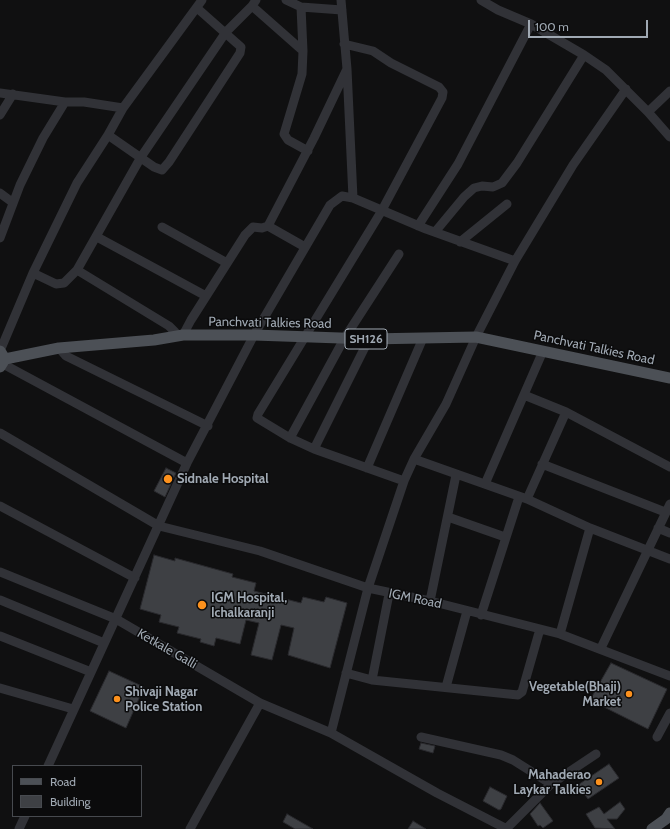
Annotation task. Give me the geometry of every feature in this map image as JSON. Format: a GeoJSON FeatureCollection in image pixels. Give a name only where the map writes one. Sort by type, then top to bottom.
{"type":"FeatureCollection","features":[{"type":"Feature","properties":{"kind":"main road","name":"Panchvati Talkies Road"},"geometry":{"type":"LineString","coordinates":[[2,358],[58,348],[154,340],[180,336],[254,335],[369,340],[476,337],[670,378]]}},
{"type":"Feature","properties":{"kind":"main road"},"geometry":{"type":"LineString","coordinates":[[652,829],[669,817]]}},
{"type":"Feature","properties":{"kind":"street"},"geometry":{"type":"LineString","coordinates":[[286,0],[301,7],[342,10]]}},
{"type":"Feature","properties":{"kind":"street"},"geometry":{"type":"LineString","coordinates":[[341,0],[352,198]]}},
{"type":"Feature","properties":{"kind":"street"},"geometry":{"type":"LineString","coordinates":[[481,0],[498,10],[531,24],[584,55],[606,70],[648,112],[670,137]]}},
{"type":"Feature","properties":{"kind":"street"},"geometry":{"type":"LineString","coordinates":[[33,273],[56,284],[64,283],[77,270],[141,157],[226,32],[254,3],[303,51]]}},
{"type":"Feature","properties":{"kind":"street"},"geometry":{"type":"LineString","coordinates":[[108,135],[154,167],[162,170],[169,162],[240,53],[241,48],[199,4],[123,108],[108,135],[77,183],[33,273],[2,358],[187,463]]}},
{"type":"Feature","properties":{"kind":"street"},"geometry":{"type":"LineString","coordinates":[[301,7],[303,51],[302,74],[284,134],[288,140],[308,151]]}},
{"type":"Feature","properties":{"kind":"street"},"geometry":{"type":"LineString","coordinates":[[418,226],[458,164],[531,24]]}},
{"type":"Feature","properties":{"kind":"street"},"geometry":{"type":"LineString","coordinates":[[344,44],[373,51],[391,63],[439,87],[443,92],[442,98],[381,212],[304,337],[257,418],[261,423],[314,449],[404,480]]}},
{"type":"Feature","properties":{"kind":"street"},"geometry":{"type":"LineString","coordinates":[[435,232],[464,197],[474,188],[482,186],[493,187],[502,183],[518,163],[584,55]]}},
{"type":"Feature","properties":{"kind":"street"},"geometry":{"type":"LineString","coordinates":[[77,270],[169,326],[180,336],[245,235],[253,227],[262,228],[268,226],[308,151],[346,69]]}},
{"type":"Feature","properties":{"kind":"street"},"geometry":{"type":"LineString","coordinates":[[331,733],[368,588],[404,480],[414,459],[446,404],[476,337],[515,261],[573,166],[626,89]]}},
{"type":"Feature","properties":{"kind":"street"},"geometry":{"type":"LineString","coordinates":[[648,112],[670,91]]}},
{"type":"Feature","properties":{"kind":"street"},"geometry":{"type":"LineString","coordinates":[[0,93],[65,102],[84,102],[123,108]]}},
{"type":"Feature","properties":{"kind":"street"},"geometry":{"type":"LineString","coordinates":[[0,115],[13,94]]}},
{"type":"Feature","properties":{"kind":"street"},"geometry":{"type":"LineString","coordinates":[[0,238],[12,202],[43,138],[65,102]]}},
{"type":"Feature","properties":{"kind":"street"},"geometry":{"type":"LineString","coordinates":[[0,193],[12,202]]}},
{"type":"Feature","properties":{"kind":"street"},"geometry":{"type":"LineString","coordinates":[[48,765],[187,463],[208,426],[254,335],[330,205],[342,196],[352,198],[381,212],[515,261]]}},
{"type":"Feature","properties":{"kind":"street"},"geometry":{"type":"LineString","coordinates":[[460,242],[507,204]]}},
{"type":"Feature","properties":{"kind":"street"},"geometry":{"type":"LineString","coordinates":[[268,226],[305,247]]}},
{"type":"Feature","properties":{"kind":"street"},"geometry":{"type":"LineString","coordinates":[[162,227],[227,263]]}},
{"type":"Feature","properties":{"kind":"street"},"geometry":{"type":"LineString","coordinates":[[97,237],[206,296]]}},
{"type":"Feature","properties":{"kind":"street"},"geometry":{"type":"LineString","coordinates":[[290,438],[344,339],[399,254]]}},
{"type":"Feature","properties":{"kind":"street"},"geometry":{"type":"LineString","coordinates":[[367,468],[423,338]]}},
{"type":"Feature","properties":{"kind":"street"},"geometry":{"type":"LineString","coordinates":[[314,449],[369,340]]}},
{"type":"Feature","properties":{"kind":"street"},"geometry":{"type":"LineString","coordinates":[[58,348],[66,356],[208,426]]}},
{"type":"Feature","properties":{"kind":"street"},"geometry":{"type":"LineString","coordinates":[[485,484],[543,350]]}},
{"type":"Feature","properties":{"kind":"street"},"geometry":{"type":"LineString","coordinates":[[524,395],[566,412],[670,467]]}},
{"type":"Feature","properties":{"kind":"street"},"geometry":{"type":"LineString","coordinates":[[481,615],[505,537],[523,498],[542,464],[566,412]]}},
{"type":"Feature","properties":{"kind":"street","name":"IGM Road"},"geometry":{"type":"LineString","coordinates":[[0,433],[159,526],[260,551],[368,588],[390,594],[430,601],[560,634],[601,648],[670,676]]}},
{"type":"Feature","properties":{"kind":"street"},"geometry":{"type":"LineString","coordinates":[[414,459],[523,498],[590,528],[670,559]]}},
{"type":"Feature","properties":{"kind":"street"},"geometry":{"type":"LineString","coordinates":[[542,464],[669,507],[601,648]]}},
{"type":"Feature","properties":{"kind":"street"},"geometry":{"type":"LineString","coordinates":[[430,601],[456,475]]}},
{"type":"Feature","properties":{"kind":"street"},"geometry":{"type":"LineString","coordinates":[[0,506],[135,578]]}},
{"type":"Feature","properties":{"kind":"street"},"geometry":{"type":"LineString","coordinates":[[448,516],[505,537]]}},
{"type":"Feature","properties":{"kind":"street"},"geometry":{"type":"LineString","coordinates":[[560,634],[590,528]]}},
{"type":"Feature","properties":{"kind":"street"},"geometry":{"type":"LineString","coordinates":[[658,528],[670,533]]}},
{"type":"Feature","properties":{"kind":"street","name":"Ketkale Galli"},"geometry":{"type":"LineString","coordinates":[[0,572],[116,619],[260,703],[331,733],[437,794],[507,829]]}},
{"type":"Feature","properties":{"kind":"street"},"geometry":{"type":"LineString","coordinates":[[372,680],[390,594]]}},
{"type":"Feature","properties":{"kind":"street"},"geometry":{"type":"LineString","coordinates":[[0,600],[104,643]]}},
{"type":"Feature","properties":{"kind":"street"},"geometry":{"type":"LineString","coordinates":[[446,687],[467,611]]}},
{"type":"Feature","properties":{"kind":"street"},"geometry":{"type":"LineString","coordinates":[[346,673],[372,680],[518,695],[522,692],[540,630]]}},
{"type":"Feature","properties":{"kind":"street"},"geometry":{"type":"LineString","coordinates":[[0,636],[91,672]]}},
{"type":"Feature","properties":{"kind":"street"},"geometry":{"type":"LineString","coordinates":[[0,688],[73,709]]}},
{"type":"Feature","properties":{"kind":"street"},"geometry":{"type":"LineString","coordinates":[[190,829],[260,703]]}},
{"type":"Feature","properties":{"kind":"street"},"geometry":{"type":"LineString","coordinates":[[657,737],[670,713]]}},
{"type":"Feature","properties":{"kind":"street"},"geometry":{"type":"LineString","coordinates":[[421,737],[501,755],[513,760],[551,784]]}},
{"type":"Feature","properties":{"kind":"street"},"geometry":{"type":"LineString","coordinates":[[507,829],[551,784],[596,754]]}},
{"type":"Feature","properties":{"kind":"street"},"geometry":{"type":"LineString","coordinates":[[19,829],[25,817]]}},
{"type":"Feature","properties":{"kind":"building"},"geometry":{"type":"Polygon","coordinates":[[[166,468],[176,473],[165,497],[154,491],[166,468]]]}},
{"type":"Feature","properties":{"kind":"building"},"geometry":{"type":"Polygon","coordinates":[[[154,555],[175,561],[175,558],[233,574],[232,577],[256,583],[254,591],[301,603],[303,597],[324,602],[326,597],[347,603],[330,668],[288,655],[294,628],[281,625],[272,660],[251,655],[259,623],[246,620],[240,644],[216,638],[214,646],[200,642],[201,639],[177,633],[179,627],[159,622],[161,615],[140,609],[154,555]]]}},
{"type":"Feature","properties":{"kind":"building","name":"Vegetable(Bhaji) Market"},"geometry":{"type":"Polygon","coordinates":[[[611,663],[667,689],[648,729],[590,700],[611,663]]]}},
{"type":"Feature","properties":{"kind":"building","name":"Shivaji Nagar Police Station"},"geometry":{"type":"Polygon","coordinates":[[[109,671],[144,687],[126,728],[90,711],[109,671]]]}},
{"type":"Feature","properties":{"kind":"building"},"geometry":{"type":"Polygon","coordinates":[[[421,743],[435,746],[433,753],[419,749],[421,743]]]}},
{"type":"Feature","properties":{"kind":"building","name":"Mahaderao Laykar Talkies"},"geometry":{"type":"Polygon","coordinates":[[[609,764],[619,778],[588,799],[578,785],[609,764]]]}},
{"type":"Feature","properties":{"kind":"building"},"geometry":{"type":"Polygon","coordinates":[[[490,787],[507,796],[501,809],[499,810],[483,801],[490,787]]]}},
{"type":"Feature","properties":{"kind":"building"},"geometry":{"type":"Polygon","coordinates":[[[620,802],[625,809],[617,819],[607,819],[615,829],[595,828],[586,814],[599,807],[604,814],[620,802]]]}},
{"type":"Feature","properties":{"kind":"building"},"geometry":{"type":"Polygon","coordinates":[[[540,803],[553,821],[543,828],[540,825],[538,826],[530,814],[540,803]]]}},
{"type":"Feature","properties":{"kind":"building"},"geometry":{"type":"Polygon","coordinates":[[[287,814],[313,829],[295,829],[283,822],[287,814]]]}},
{"type":"Feature","properties":{"kind":"building"},"geometry":{"type":"Polygon","coordinates":[[[413,821],[426,829],[408,829],[413,821]]]}},
{"type":"Feature","properties":{"kind":"place","name":"Sidnale Hospital"},"geometry":{"type":"Point","coordinates":[168,479]}},
{"type":"Feature","properties":{"kind":"place","name":"IGM Hospital, Ichalkaranji"},"geometry":{"type":"Point","coordinates":[202,605]}},
{"type":"Feature","properties":{"kind":"place","name":"Vegetable(Bhaji) Market"},"geometry":{"type":"Point","coordinates":[629,694]}},
{"type":"Feature","properties":{"kind":"place","name":"Shivaji Nagar Police Station"},"geometry":{"type":"Point","coordinates":[117,699]}},
{"type":"Feature","properties":{"kind":"place","name":"Mahaderao Laykar Talkies"},"geometry":{"type":"Point","coordinates":[599,782]}}]}
